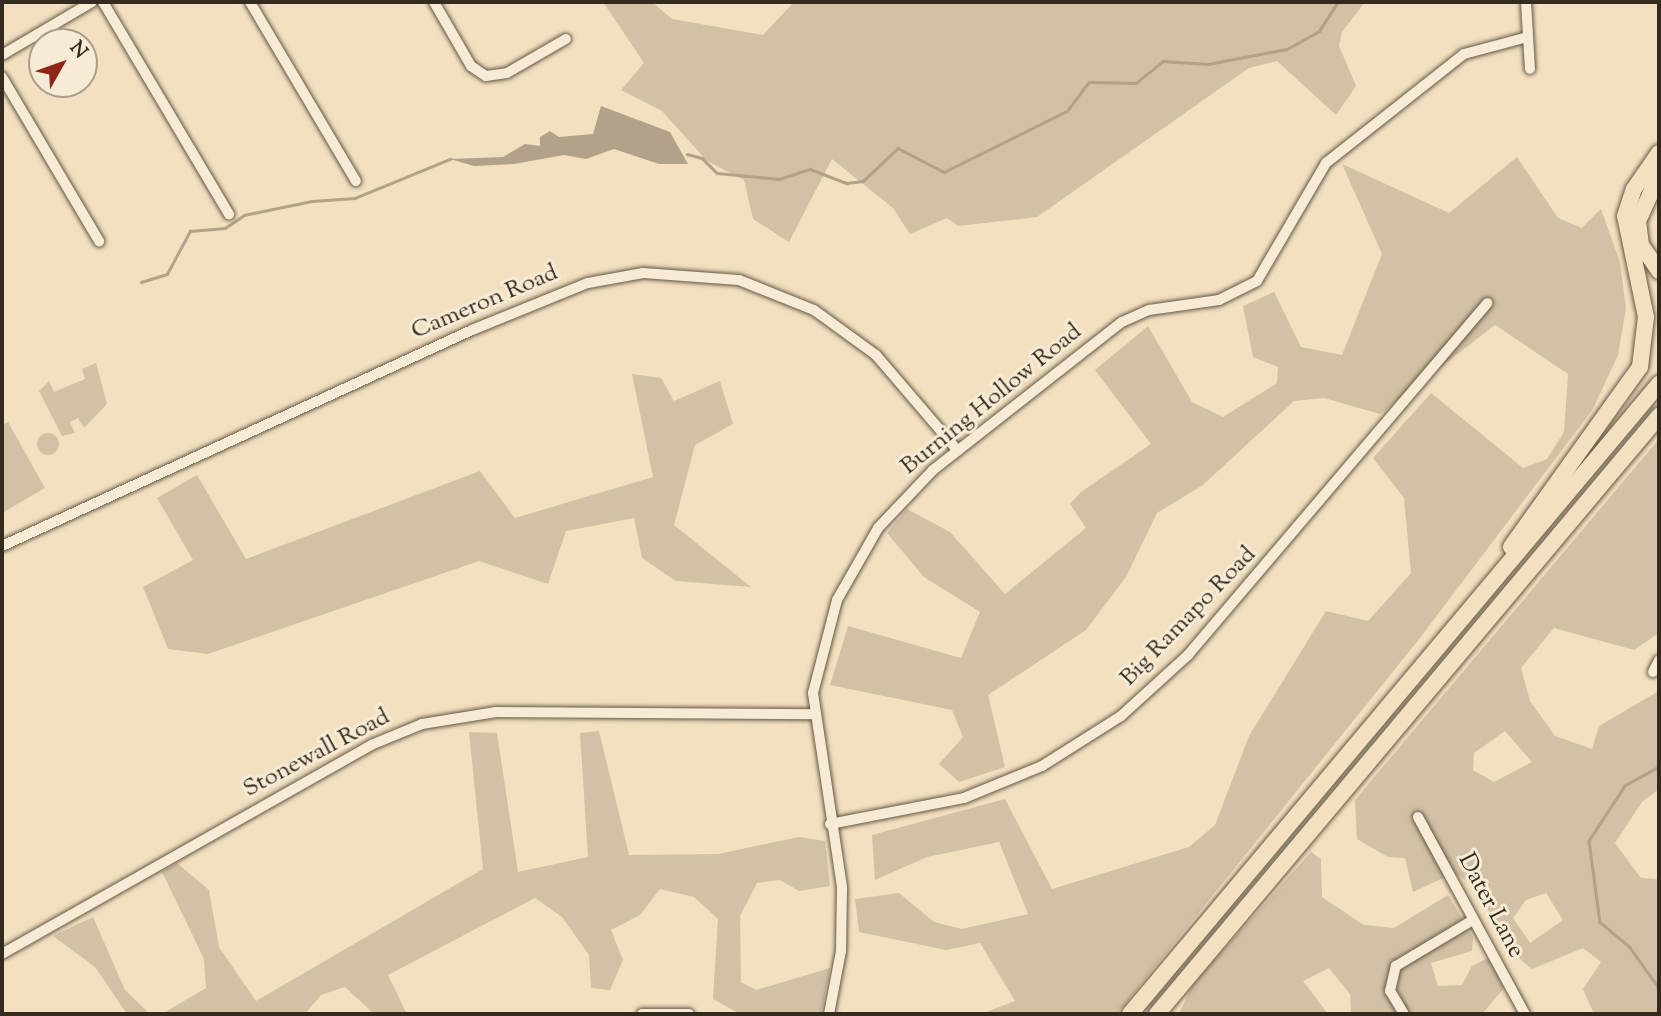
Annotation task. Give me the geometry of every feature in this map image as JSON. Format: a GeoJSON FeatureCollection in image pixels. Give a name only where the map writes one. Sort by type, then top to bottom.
{"type":"FeatureCollection","features":[{"type":"Feature","properties":{"kind":"highway"},"geometry":{"type":"LineString","coordinates":[[1454,630],[1638,372],[1647,326],[1625,216],[1634,189],[1659,153]]}},
{"type":"Feature","properties":{"kind":"highway"},"geometry":{"type":"LineString","coordinates":[[1659,175],[1643,198],[1638,229],[1644,252],[1659,271]]}},
{"type":"Feature","properties":{"kind":"highway"},"geometry":{"type":"LineString","coordinates":[[1130,1014],[1659,384]]}},
{"type":"Feature","properties":{"kind":"highway"},"geometry":{"type":"LineString","coordinates":[[1157,1014],[1659,415]]}},
{"type":"Feature","properties":{"kind":"highway"},"geometry":{"type":"LineString","coordinates":[[1584,505],[1659,433]]}},
{"type":"Feature","properties":{"kind":"street"},"geometry":{"type":"LineString","coordinates":[[2,55],[92,2]]}},
{"type":"Feature","properties":{"kind":"street"},"geometry":{"type":"LineString","coordinates":[[103,2],[229,214]]}},
{"type":"Feature","properties":{"kind":"street"},"geometry":{"type":"LineString","coordinates":[[250,2],[356,181]]}},
{"type":"Feature","properties":{"kind":"street"},"geometry":{"type":"LineString","coordinates":[[434,2],[464,55],[486,76],[507,73],[566,38]]}},
{"type":"Feature","properties":{"kind":"street"},"geometry":{"type":"LineString","coordinates":[[1526,2],[1530,69]]}},
{"type":"Feature","properties":{"kind":"street","name":"Burning Hollow Road"},"geometry":{"type":"LineString","coordinates":[[829,1014],[843,920],[813,714],[821,650],[850,573],[897,505],[958,451],[1129,318],[1247,288],[1275,260],[1306,191],[1333,157],[1464,54],[1528,37]]}},
{"type":"Feature","properties":{"kind":"street"},"geometry":{"type":"LineString","coordinates":[[2,77],[99,240]]}},
{"type":"Feature","properties":{"kind":"street","name":"Cameron Road"},"geometry":{"type":"LineString","coordinates":[[2,546],[496,320],[588,283],[643,273],[738,280],[814,310],[876,355],[958,451]]}},
{"type":"Feature","properties":{"kind":"street","name":"Big Ramapo Road"},"geometry":{"type":"LineString","coordinates":[[830,824],[964,798],[1042,766],[1121,716],[1188,655],[1488,303]]}},
{"type":"Feature","properties":{"kind":"street"},"geometry":{"type":"LineString","coordinates":[[1653,672],[1659,660]]}},
{"type":"Feature","properties":{"kind":"street","name":"Stonewall Road"},"geometry":{"type":"LineString","coordinates":[[2,954],[363,749],[422,724],[496,712],[813,714]]}},
{"type":"Feature","properties":{"kind":"street","name":"Dater Lane"},"geometry":{"type":"LineString","coordinates":[[1418,817],[1525,1014]]}},
{"type":"Feature","properties":{"kind":"street"},"geometry":{"type":"LineString","coordinates":[[1404,1014],[1390,991],[1396,966],[1473,920]]}},
{"type":"Feature","properties":{"kind":"street"},"geometry":{"type":"LineString","coordinates":[[642,1014],[689,1014]]}},
{"type":"Feature","properties":{"kind":"shaded area"},"geometry":{"type":"Polygon","coordinates":[[[603,2],[652,2],[672,19],[763,35],[794,2],[1365,2],[1342,32],[1339,46],[1356,86],[1336,115],[1277,61],[1249,68],[1037,217],[958,226],[947,218],[910,234],[893,208],[832,159],[789,242],[753,219],[744,180],[707,161],[662,111],[621,90],[644,63],[603,2]]]}},
{"type":"Feature","properties":{"kind":"shaded area"},"geometry":{"type":"Polygon","coordinates":[[[601,106],[670,132],[688,164],[659,164],[614,149],[586,159],[564,155],[514,164],[474,166],[450,159],[503,157],[525,144],[540,146],[540,137],[550,131],[559,137],[593,134],[601,106]]]}},
{"type":"Feature","properties":{"kind":"shaded area"},"geometry":{"type":"Polygon","coordinates":[[[1517,157],[1558,218],[1582,228],[1601,209],[1620,262],[1626,308],[1618,355],[1593,409],[1420,638],[1117,1014],[981,1014],[1015,1001],[980,943],[946,950],[859,932],[855,899],[899,893],[934,922],[962,929],[1028,914],[999,842],[927,857],[875,880],[872,835],[1005,799],[1052,889],[1189,847],[1215,825],[1249,736],[1326,611],[1368,621],[1411,573],[1404,498],[1373,458],[1431,393],[1523,468],[1547,459],[1564,432],[1568,374],[1495,325],[1380,414],[1324,398],[1294,401],[1203,485],[1157,513],[1126,577],[1086,630],[988,695],[1005,767],[959,782],[939,764],[963,737],[952,710],[830,685],[848,626],[961,658],[980,612],[924,577],[887,533],[907,509],[950,532],[1005,594],[1086,528],[1070,504],[1081,492],[1151,444],[1095,370],[1148,326],[1192,402],[1223,417],[1277,383],[1278,367],[1253,357],[1243,306],[1274,292],[1301,347],[1342,355],[1382,254],[1342,164],[1449,213],[1517,157]]]}},
{"type":"Feature","properties":{"kind":"shaded area"},"geometry":{"type":"Polygon","coordinates":[[[96,363],[107,404],[84,428],[78,418],[70,422],[75,433],[62,436],[39,391],[49,381],[54,392],[85,379],[82,369],[96,363]]]}},
{"type":"Feature","properties":{"kind":"shaded area"},"geometry":{"type":"Polygon","coordinates":[[[632,374],[661,378],[674,401],[720,381],[733,424],[695,445],[674,525],[751,587],[676,581],[642,558],[634,518],[566,531],[548,584],[479,561],[208,654],[168,649],[143,587],[193,560],[157,498],[197,475],[246,559],[480,471],[515,518],[653,477],[632,374]]]}},
{"type":"Feature","properties":{"kind":"shaded area"},"geometry":{"type":"Polygon","coordinates":[[[8,422],[45,488],[2,513],[2,425],[8,422]]]}},
{"type":"Feature","properties":{"kind":"shaded area"},"geometry":{"type":"Polygon","coordinates":[[[48,433],[56,436],[59,444],[56,452],[48,455],[40,452],[37,444],[40,436],[48,433]]]}},
{"type":"Feature","properties":{"kind":"shaded area"},"geometry":{"type":"Polygon","coordinates":[[[1659,439],[1659,633],[1634,650],[1554,628],[1521,668],[1530,701],[1555,736],[1592,749],[1599,726],[1659,691],[1659,789],[1642,802],[1615,843],[1641,878],[1659,879],[1659,1014],[1594,1014],[1583,989],[1601,962],[1583,948],[1532,969],[1515,955],[1472,884],[1454,873],[1413,892],[1405,858],[1388,857],[1357,839],[1355,800],[1659,439]],[[1505,731],[1474,753],[1473,770],[1494,782],[1532,762],[1505,731]],[[1546,893],[1526,900],[1513,918],[1530,943],[1563,920],[1546,893]]]}},
{"type":"Feature","properties":{"kind":"shaded area"},"geometry":{"type":"Polygon","coordinates":[[[599,731],[629,855],[718,854],[799,837],[825,841],[830,886],[799,891],[780,880],[757,883],[740,916],[741,982],[756,990],[830,968],[821,1014],[740,1014],[713,999],[718,919],[694,897],[660,889],[640,915],[611,930],[623,960],[610,990],[591,988],[589,955],[562,917],[535,898],[388,975],[407,1014],[374,1014],[345,987],[321,995],[305,1014],[162,1014],[206,988],[204,959],[162,872],[177,863],[209,890],[219,947],[256,1001],[483,869],[469,732],[497,733],[518,872],[588,857],[580,733],[599,731]]]}},
{"type":"Feature","properties":{"kind":"shaded area"},"geometry":{"type":"Polygon","coordinates":[[[1311,852],[1321,859],[1322,897],[1364,925],[1394,928],[1448,895],[1473,937],[1472,951],[1431,963],[1438,986],[1462,985],[1472,966],[1488,958],[1504,988],[1482,1014],[1351,1014],[1350,994],[1329,968],[1303,981],[1328,1014],[1179,1014],[1193,984],[1311,852]]]}},
{"type":"Feature","properties":{"kind":"shaded area"},"geometry":{"type":"Polygon","coordinates":[[[93,917],[125,990],[150,1014],[127,1014],[95,967],[53,936],[93,917]]]}},
{"type":"Feature","properties":{"kind":"waterway"},"geometry":{"type":"LineString","coordinates":[[687,154],[702,158],[717,173],[779,179],[810,169],[847,183],[863,181],[898,148],[944,172],[1067,111],[1089,82],[1136,83],[1163,61],[1208,64],[1287,49],[1319,31],[1338,2]]}},
{"type":"Feature","properties":{"kind":"waterway"},"geometry":{"type":"LineString","coordinates":[[141,282],[167,274],[190,231],[225,228],[244,215],[312,201],[355,198],[450,159]]}},
{"type":"Feature","properties":{"kind":"waterway"},"geometry":{"type":"LineString","coordinates":[[1659,767],[1625,786],[1589,841],[1600,922],[1629,946],[1659,988]]}}]}
